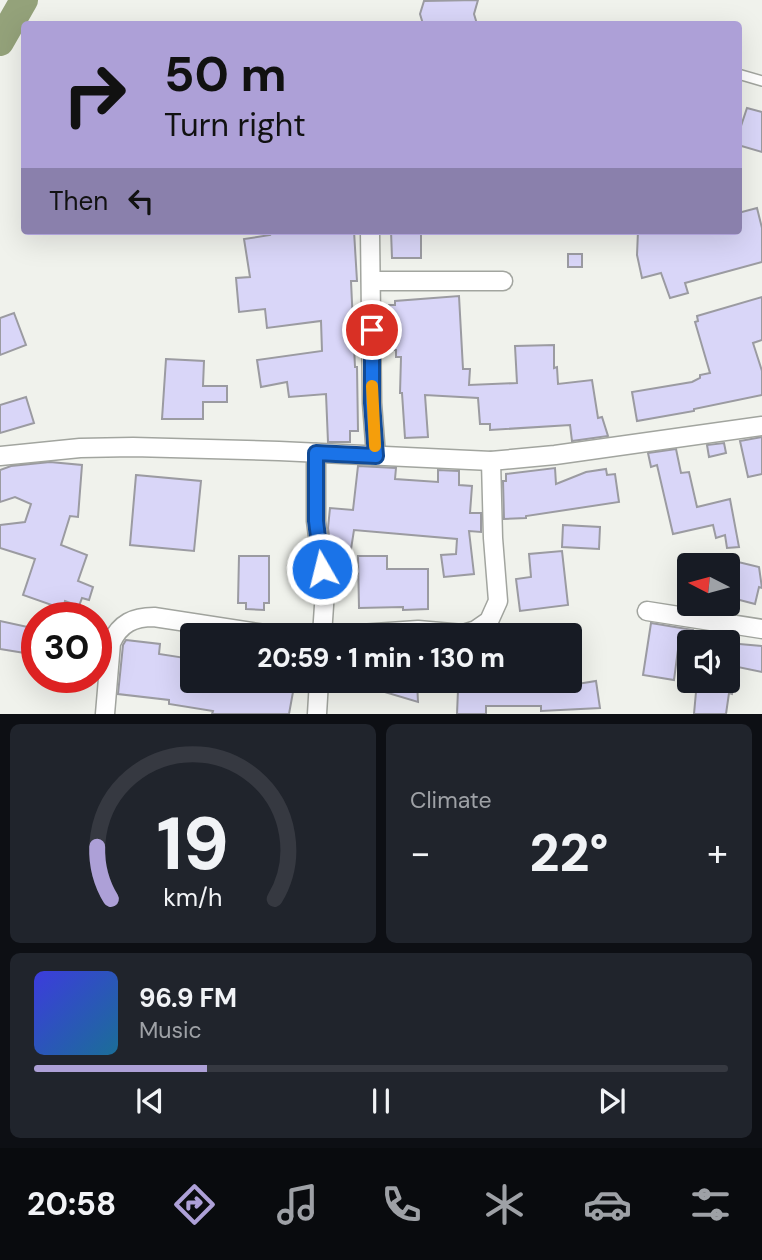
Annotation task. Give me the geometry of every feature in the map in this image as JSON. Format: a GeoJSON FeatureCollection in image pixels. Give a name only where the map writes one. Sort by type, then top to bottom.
{"type":"FeatureCollection","features":[{"type":"Feature","properties":{"kind":"street"},"geometry":{"type":"LineString","coordinates":[[369,235],[372,403],[376,456]]}},
{"type":"Feature","properties":{"kind":"street"},"geometry":{"type":"LineString","coordinates":[[371,281],[503,281]]}},
{"type":"Feature","properties":{"kind":"street"},"geometry":{"type":"LineString","coordinates":[[0,456],[80,448],[133,447],[491,461],[762,426]]}},
{"type":"Feature","properties":{"kind":"street"},"geometry":{"type":"LineString","coordinates":[[316,453],[316,521],[325,591],[322,623]]}},
{"type":"Feature","properties":{"kind":"street"},"geometry":{"type":"LineString","coordinates":[[486,623],[498,601],[491,461]]}},
{"type":"Feature","properties":{"kind":"street"},"geometry":{"type":"LineString","coordinates":[[646,611],[762,629]]}},
{"type":"Feature","properties":{"kind":"street"},"geometry":{"type":"LineString","coordinates":[[105,714],[111,643],[115,634],[130,620],[140,617],[193,623]]}},
{"type":"Feature","properties":{"kind":"street"},"geometry":{"type":"LineString","coordinates":[[317,714],[318,693]]}},
{"type":"Feature","properties":{"kind":"lane"},"geometry":{"type":"LineString","coordinates":[[742,75],[762,81]]}},
{"type":"Feature","properties":{"kind":"building"},"geometry":{"type":"Polygon","coordinates":[[[478,0],[474,14],[476,21],[422,21],[420,14],[424,1],[478,0]]]}},
{"type":"Feature","properties":{"kind":"building"},"geometry":{"type":"Polygon","coordinates":[[[747,108],[762,112],[762,152],[742,146],[742,123],[747,108]]]}},
{"type":"Feature","properties":{"kind":"building"},"geometry":{"type":"Polygon","coordinates":[[[757,208],[762,228],[762,262],[685,283],[688,293],[670,298],[661,273],[642,278],[637,255],[638,235],[742,235],[742,212],[757,208]]]}},
{"type":"Feature","properties":{"kind":"building"},"geometry":{"type":"Polygon","coordinates":[[[270,235],[354,235],[357,281],[351,281],[358,431],[350,431],[350,442],[328,442],[326,394],[289,397],[287,382],[261,387],[257,360],[322,351],[321,321],[267,328],[265,309],[239,312],[236,278],[250,277],[244,239],[270,235]]]}},
{"type":"Feature","properties":{"kind":"building"},"geometry":{"type":"Polygon","coordinates":[[[391,235],[421,235],[421,258],[392,258],[391,235]]]}},
{"type":"Feature","properties":{"kind":"building"},"geometry":{"type":"Polygon","coordinates":[[[568,254],[582,254],[582,267],[568,267],[568,254]]]}},
{"type":"Feature","properties":{"kind":"building"},"geometry":{"type":"Polygon","coordinates":[[[459,296],[463,369],[470,369],[469,385],[517,383],[515,346],[554,345],[554,368],[557,367],[558,384],[592,380],[598,418],[602,417],[608,436],[572,441],[570,425],[490,430],[490,424],[480,424],[478,398],[425,395],[428,437],[405,438],[400,393],[401,357],[396,357],[396,350],[392,350],[389,305],[395,305],[395,301],[459,296]]]}},
{"type":"Feature","properties":{"kind":"building"},"geometry":{"type":"Polygon","coordinates":[[[762,297],[762,340],[753,343],[762,371],[762,395],[637,421],[632,392],[692,382],[700,378],[700,375],[710,373],[695,322],[698,321],[697,316],[762,297]]]}},
{"type":"Feature","properties":{"kind":"building"},"geometry":{"type":"Polygon","coordinates":[[[14,313],[26,345],[0,355],[0,318],[14,313]]]}},
{"type":"Feature","properties":{"kind":"building"},"geometry":{"type":"Polygon","coordinates":[[[166,359],[204,361],[203,386],[227,386],[227,402],[203,402],[203,419],[162,419],[166,359]]]}},
{"type":"Feature","properties":{"kind":"building"},"geometry":{"type":"Polygon","coordinates":[[[26,397],[34,423],[0,433],[0,405],[26,397]]]}},
{"type":"Feature","properties":{"kind":"building"},"geometry":{"type":"Polygon","coordinates":[[[762,437],[762,474],[748,477],[740,441],[762,437]]]}},
{"type":"Feature","properties":{"kind":"building"},"geometry":{"type":"Polygon","coordinates":[[[724,443],[726,453],[709,457],[707,445],[724,443]]]}},
{"type":"Feature","properties":{"kind":"building"},"geometry":{"type":"Polygon","coordinates":[[[676,449],[681,473],[689,472],[697,507],[730,499],[739,547],[727,548],[725,535],[716,538],[713,525],[673,534],[657,465],[651,467],[648,453],[676,449]]]}},
{"type":"Feature","properties":{"kind":"building"},"geometry":{"type":"Polygon","coordinates":[[[50,462],[82,465],[78,517],[70,516],[61,545],[87,555],[78,581],[93,587],[89,600],[82,598],[80,602],[43,602],[23,595],[35,559],[0,548],[0,525],[25,522],[31,504],[15,497],[0,502],[0,470],[11,466],[50,462]]]}},
{"type":"Feature","properties":{"kind":"building"},"geometry":{"type":"Polygon","coordinates":[[[358,466],[396,468],[395,479],[438,482],[438,470],[459,471],[459,485],[472,486],[470,513],[481,513],[481,532],[469,531],[474,574],[444,577],[441,555],[456,554],[457,539],[354,530],[349,562],[332,560],[328,528],[330,508],[353,510],[358,466]]]}},
{"type":"Feature","properties":{"kind":"building"},"geometry":{"type":"Polygon","coordinates":[[[555,468],[556,484],[586,472],[606,469],[607,475],[615,474],[619,502],[526,518],[504,519],[503,481],[506,481],[506,474],[555,468]]]}},
{"type":"Feature","properties":{"kind":"building"},"geometry":{"type":"Polygon","coordinates":[[[136,475],[201,481],[194,551],[130,545],[136,475]]]}},
{"type":"Feature","properties":{"kind":"building"},"geometry":{"type":"Polygon","coordinates":[[[563,525],[600,527],[599,549],[562,547],[563,525]]]}},
{"type":"Feature","properties":{"kind":"building"},"geometry":{"type":"Polygon","coordinates":[[[562,551],[568,605],[520,611],[516,579],[531,577],[529,554],[562,551]]]}},
{"type":"Feature","properties":{"kind":"building"},"geometry":{"type":"Polygon","coordinates":[[[239,556],[269,556],[269,603],[264,603],[264,610],[246,609],[246,603],[238,603],[239,556]]]}},
{"type":"Feature","properties":{"kind":"building"},"geometry":{"type":"Polygon","coordinates":[[[358,556],[387,556],[387,569],[428,569],[428,609],[359,608],[358,556]]]}},
{"type":"Feature","properties":{"kind":"building"},"geometry":{"type":"Polygon","coordinates":[[[740,562],[759,567],[762,588],[759,587],[755,604],[740,600],[740,562]]]}},
{"type":"Feature","properties":{"kind":"building"},"geometry":{"type":"Polygon","coordinates":[[[0,621],[21,626],[21,652],[0,649],[0,621]]]}},
{"type":"Feature","properties":{"kind":"building"},"geometry":{"type":"Polygon","coordinates":[[[651,623],[693,630],[677,630],[674,680],[643,675],[651,623]]]}},
{"type":"Feature","properties":{"kind":"building"},"geometry":{"type":"Polygon","coordinates":[[[126,640],[160,644],[159,654],[180,657],[180,693],[293,693],[289,714],[212,714],[213,711],[169,704],[169,700],[118,694],[123,645],[126,640]]]}},
{"type":"Feature","properties":{"kind":"building"},"geometry":{"type":"Polygon","coordinates":[[[740,644],[762,646],[762,672],[740,667],[740,644]]]}},
{"type":"Feature","properties":{"kind":"building"},"geometry":{"type":"Polygon","coordinates":[[[596,681],[600,708],[541,711],[541,706],[486,706],[486,714],[457,714],[458,693],[582,693],[582,683],[596,681]]]}},
{"type":"Feature","properties":{"kind":"building"},"geometry":{"type":"Polygon","coordinates":[[[388,693],[418,693],[418,702],[388,693]]]}},
{"type":"Feature","properties":{"kind":"building"},"geometry":{"type":"Polygon","coordinates":[[[696,693],[729,693],[726,714],[694,714],[696,693]]]}},
{"type":"Feature","properties":{"kind":"waterway"},"geometry":{"type":"LineString","coordinates":[[0,42],[24,0]]}},
{"type":"Feature","properties":{"kind":"slow traffic"},"geometry":{"type":"LineString","coordinates":[[372,386],[375,446]]}},
{"type":"Feature","properties":{"kind":"route"},"geometry":{"type":"LineString","coordinates":[[322,569],[317,542],[316,453],[376,456],[372,403],[372,330]]}}]}
